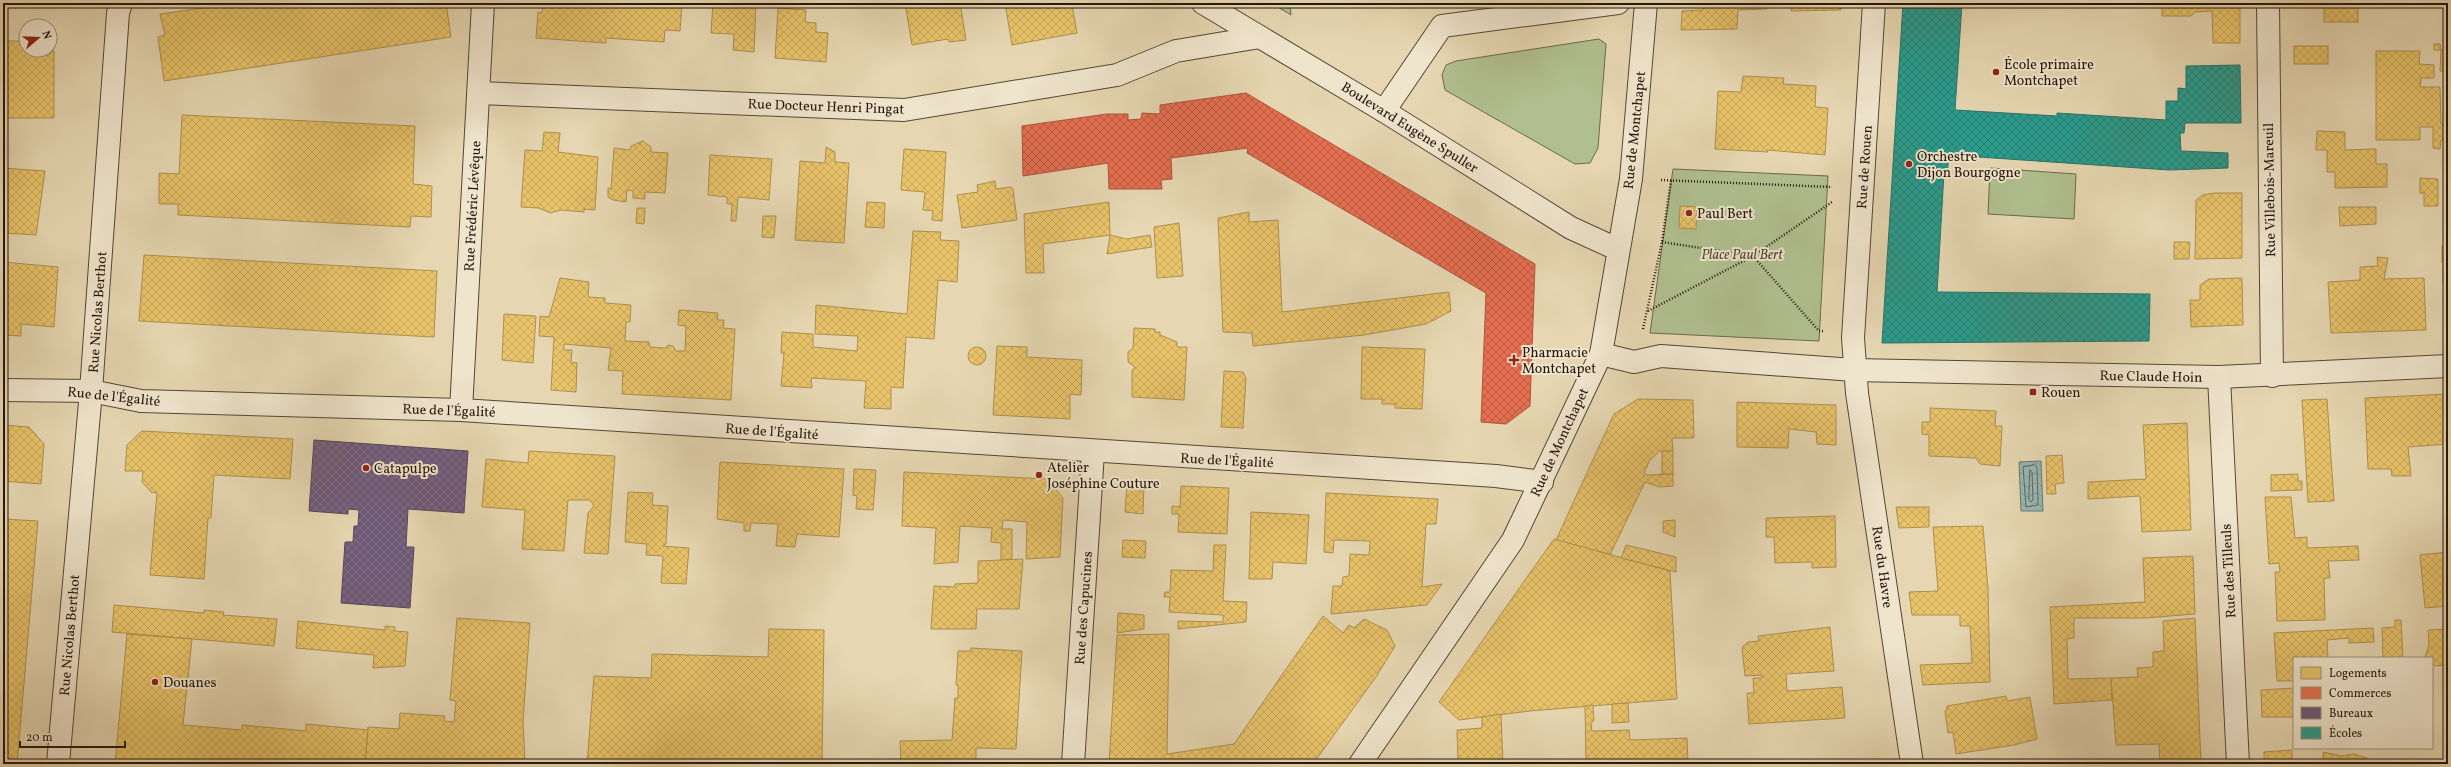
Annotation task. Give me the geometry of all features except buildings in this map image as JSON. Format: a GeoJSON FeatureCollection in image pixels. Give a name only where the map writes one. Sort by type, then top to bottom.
{"type":"FeatureCollection","features":[{"type":"Feature","properties":{"kind":"street","name":"Rue Nicolas Berthot"},"geometry":{"type":"LineString","coordinates":[[58,764],[91,391],[118,14],[121,3]]}},
{"type":"Feature","properties":{"kind":"street","name":"Rue Frédéric Lévêque"},"geometry":{"type":"LineString","coordinates":[[461,410],[484,3]]}},
{"type":"Feature","properties":{"kind":"street","name":"Boulevard Eugène Spuller"},"geometry":{"type":"LineString","coordinates":[[1203,3],[1384,111],[1571,228],[1617,249]]}},
{"type":"Feature","properties":{"kind":"street"},"geometry":{"type":"LineString","coordinates":[[1384,111],[1442,26],[1618,3]]}},
{"type":"Feature","properties":{"kind":"street","name":"Rue de Montchapet"},"geometry":{"type":"LineString","coordinates":[[1360,764],[1513,540],[1542,482],[1600,354],[1617,249],[1631,179],[1646,3]]}},
{"type":"Feature","properties":{"kind":"street","name":"Rue de Rouen"},"geometry":{"type":"LineString","coordinates":[[1854,370],[1853,331],[1858,188],[1874,3]]}},
{"type":"Feature","properties":{"kind":"street","name":"Rue Villebois-Mareuil"},"geometry":{"type":"LineString","coordinates":[[2268,3],[2272,376]]}},
{"type":"Feature","properties":{"kind":"street","name":"Rue Docteur Henri Pingat"},"geometry":{"type":"LineString","coordinates":[[478,94],[904,110],[1117,76],[1176,51],[1260,36]]}},
{"type":"Feature","properties":{"kind":"street"},"geometry":{"type":"LineString","coordinates":[[1600,354],[1634,362],[1661,356],[1854,370]]}},
{"type":"Feature","properties":{"kind":"street","name":"Rue Claude Hoin"},"geometry":{"type":"LineString","coordinates":[[1854,370],[2219,377],[2272,376],[2448,366]]}},
{"type":"Feature","properties":{"kind":"street","name":"Rue du Havre"},"geometry":{"type":"LineString","coordinates":[[1854,370],[1912,764]]}},
{"type":"Feature","properties":{"kind":"street","name":"Rue des Tilleuls"},"geometry":{"type":"LineString","coordinates":[[2219,377],[2238,764]]}},
{"type":"Feature","properties":{"kind":"street","name":"Rue de l'Égalité"},"geometry":{"type":"LineString","coordinates":[[3,390],[91,391],[141,401],[461,410],[1093,452],[1496,476],[1542,482]]}},
{"type":"Feature","properties":{"kind":"street","name":"Rue des Capucines"},"geometry":{"type":"LineString","coordinates":[[1074,764],[1093,452]]}},
{"type":"Feature","properties":{"kind":"path"},"geometry":{"type":"LineString","coordinates":[[1631,179],[1858,188]]}},
{"type":"Feature","properties":{"kind":"path"},"geometry":{"type":"LineString","coordinates":[[1671,181],[1662,242],[1648,311],[1753,256],[1858,188]]}},
{"type":"Feature","properties":{"kind":"path"},"geometry":{"type":"LineString","coordinates":[[1662,242],[1753,256],[1819,331]]}},
{"type":"Feature","properties":{"kind":"green space"},"geometry":{"type":"Polygon","coordinates":[[[1271,3],[1290,3],[1291,15],[1271,3]]]}},
{"type":"Feature","properties":{"kind":"green space"},"geometry":{"type":"Polygon","coordinates":[[[1599,39],[1606,44],[1598,148],[1590,163],[1575,164],[1445,90],[1442,75],[1446,65],[1456,61],[1599,39]]]}},
{"type":"Feature","properties":{"kind":"green space"},"geometry":{"type":"Polygon","coordinates":[[[1990,168],[2076,174],[2074,219],[1988,214],[1990,168]]]}},
{"type":"Feature","properties":{"kind":"green space","name":"Place Paul Bert"},"geometry":{"type":"Polygon","coordinates":[[[1673,169],[1828,176],[1819,341],[1650,333],[1673,169]]]}},
{"type":"Feature","properties":{"kind":"water"},"geometry":{"type":"Polygon","coordinates":[[[2041,461],[2043,511],[2021,511],[2019,462],[2041,461]]]}},
{"type":"Feature","properties":{"kind":"place","name":"École primaire Montchapet"},"geometry":{"type":"Point","coordinates":[1996,72]}},
{"type":"Feature","properties":{"kind":"place","name":"Orchestre Dijon Bourgogne"},"geometry":{"type":"Point","coordinates":[1909,164]}},
{"type":"Feature","properties":{"kind":"place","name":"Paul Bert"},"geometry":{"type":"Point","coordinates":[1689,213]}},
{"type":"Feature","properties":{"kind":"place","name":"Pharmacie Montchapet"},"geometry":{"type":"Point","coordinates":[1514,360]}},
{"type":"Feature","properties":{"kind":"place","name":"Rouen"},"geometry":{"type":"Point","coordinates":[2033,392]}},
{"type":"Feature","properties":{"kind":"place","name":"Catapulpe"},"geometry":{"type":"Point","coordinates":[366,468]}},
{"type":"Feature","properties":{"kind":"place","name":"Atelier Joséphine Couture"},"geometry":{"type":"Point","coordinates":[1039,475]}},
{"type":"Feature","properties":{"kind":"place","name":"Douanes"},"geometry":{"type":"Point","coordinates":[155,682]}}]}
